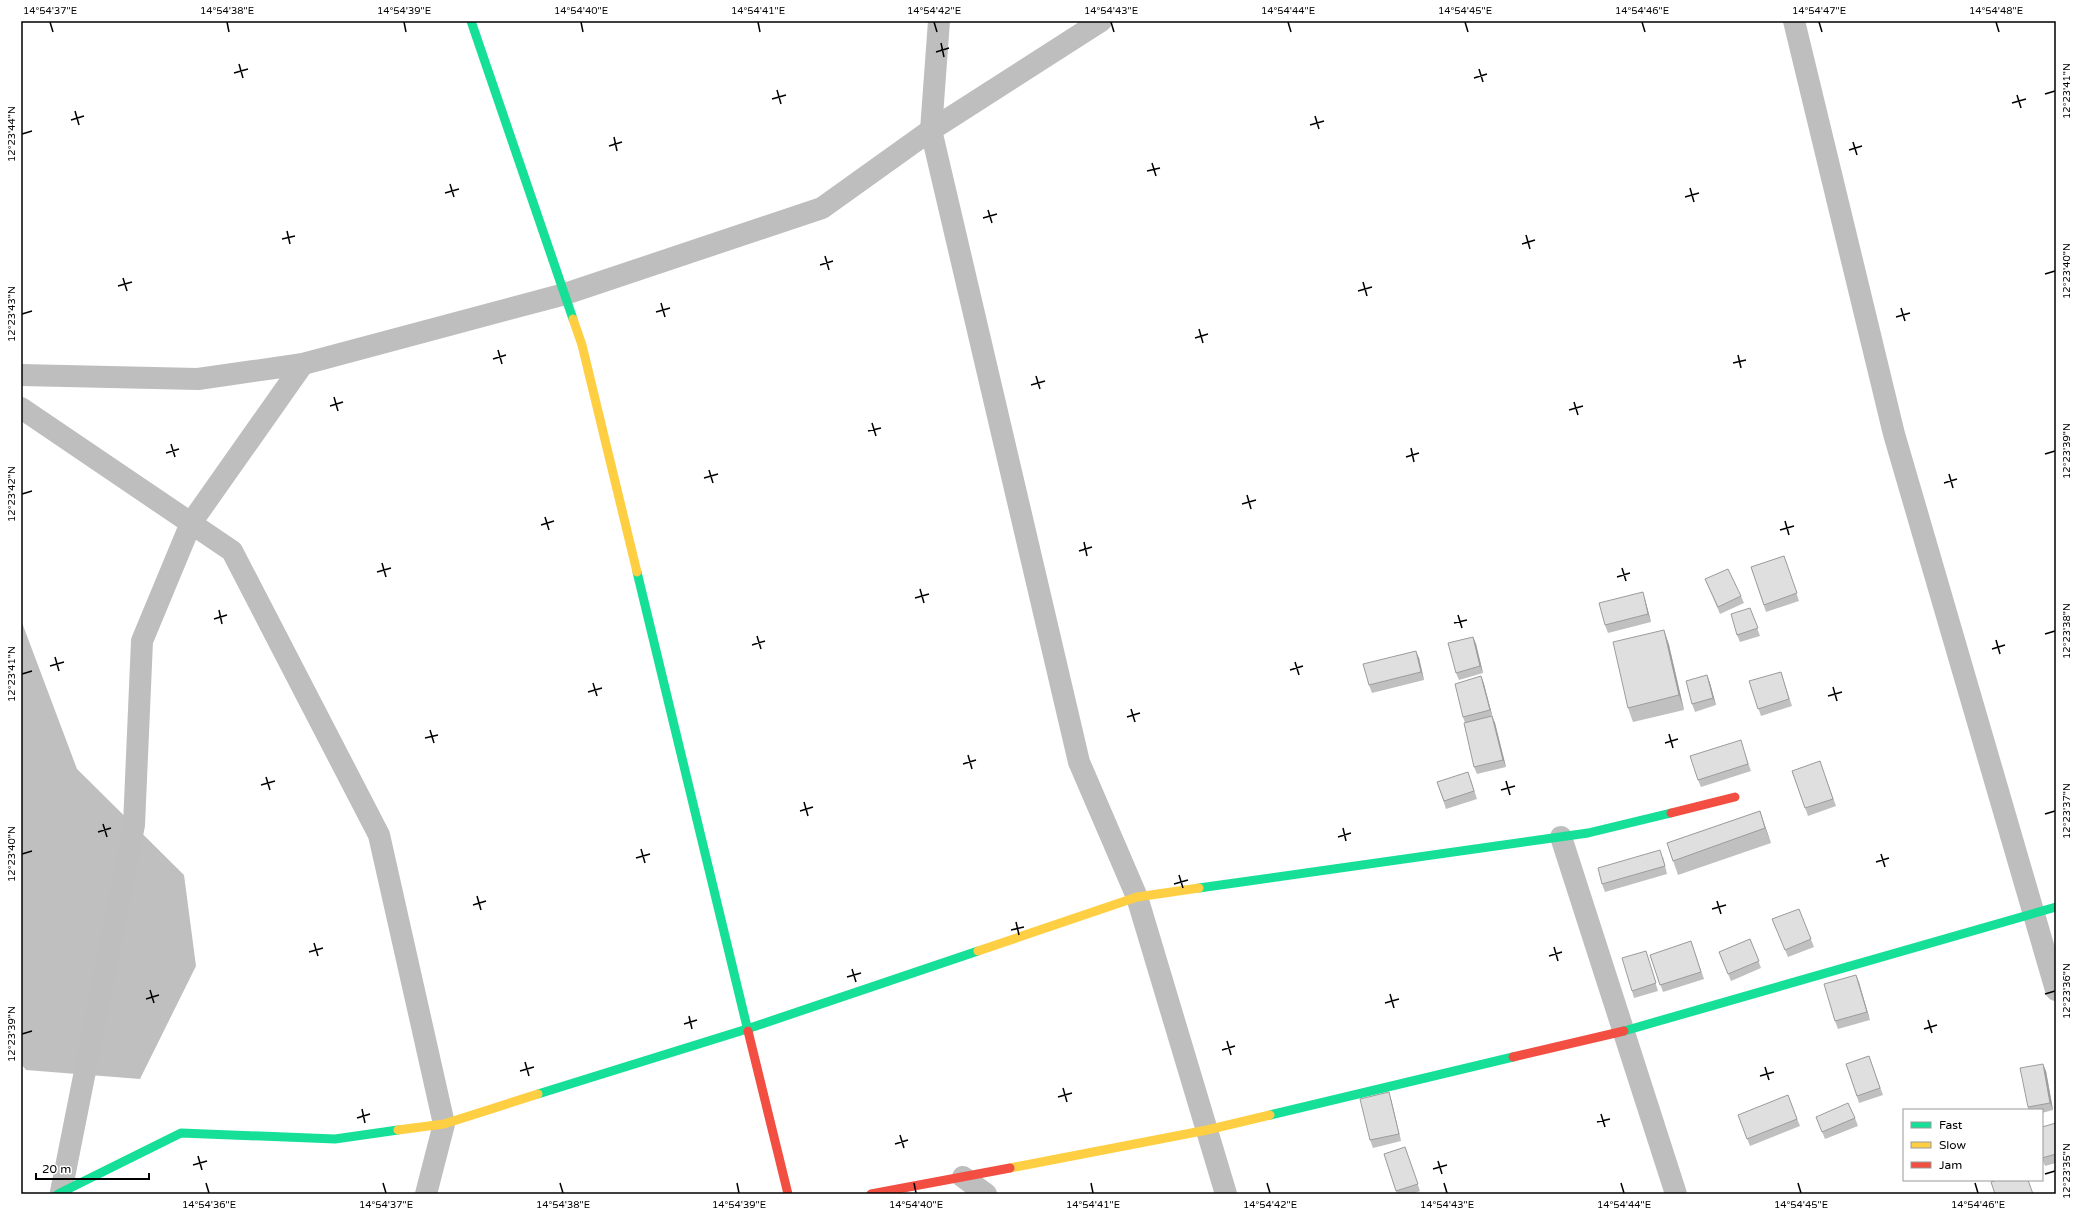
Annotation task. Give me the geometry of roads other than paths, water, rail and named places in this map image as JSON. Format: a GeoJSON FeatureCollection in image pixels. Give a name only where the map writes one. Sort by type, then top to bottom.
{"type":"FeatureCollection","features":[{"type":"Feature","properties":{"kind":"street"},"geometry":{"type":"LineString","coordinates":[[471,21],[582,345],[788,1194]]}},
{"type":"Feature","properties":{"kind":"street"},"geometry":{"type":"LineString","coordinates":[[939,21],[930,130],[1079,762],[1137,898],[1226,1194]]}},
{"type":"Feature","properties":{"kind":"street"},"geometry":{"type":"LineString","coordinates":[[21,374],[198,379],[303,364],[565,294],[822,208],[930,130],[1101,21]]}},
{"type":"Feature","properties":{"kind":"street"},"geometry":{"type":"LineString","coordinates":[[1794,21],[1894,434],[2056,990]]}},
{"type":"Feature","properties":{"kind":"street"},"geometry":{"type":"LineString","coordinates":[[60,1193],[134,825],[142,641],[190,523],[303,364]]}},
{"type":"Feature","properties":{"kind":"street"},"geometry":{"type":"LineString","coordinates":[[21,408],[232,551],[379,835],[444,1124],[426,1194]]}},
{"type":"Feature","properties":{"kind":"street"},"geometry":{"type":"LineString","coordinates":[[60,1193],[181,1133],[335,1139],[444,1124],[748,1028],[1137,898],[1588,833],[1734,797]]}},
{"type":"Feature","properties":{"kind":"street"},"geometry":{"type":"LineString","coordinates":[[1561,837],[1676,1194]]}},
{"type":"Feature","properties":{"kind":"street"},"geometry":{"type":"LineString","coordinates":[[871,1194],[1207,1130],[1624,1031],[2033,912],[2056,907]]}},
{"type":"Feature","properties":{"kind":"street"},"geometry":{"type":"LineString","coordinates":[[963,1177],[986,1194]]}}]}
